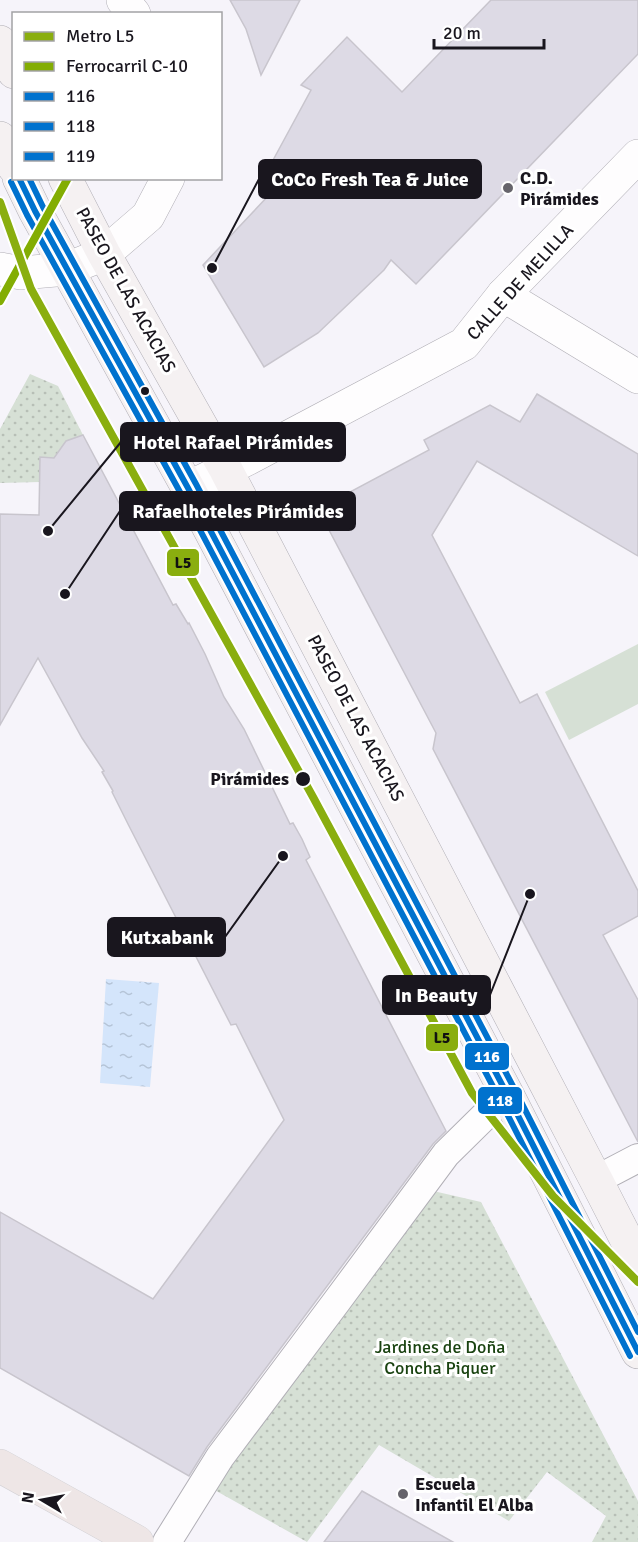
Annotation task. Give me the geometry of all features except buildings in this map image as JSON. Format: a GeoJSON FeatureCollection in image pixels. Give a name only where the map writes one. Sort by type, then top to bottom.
{"type":"FeatureCollection","features":[{"type":"Feature","properties":{"kind":"main road"},"geometry":{"type":"LineString","coordinates":[[0,42],[12,68]]}},
{"type":"Feature","properties":{"kind":"main road"},"geometry":{"type":"LineString","coordinates":[[0,138],[12,162]]}},
{"type":"Feature","properties":{"kind":"main road"},"geometry":{"type":"LineString","coordinates":[[20,180],[188,488],[507,1094],[638,1352]]}},
{"type":"Feature","properties":{"kind":"main road","name":"PASEO DE LAS ACACIAS"},"geometry":{"type":"LineString","coordinates":[[66,180],[104,254],[226,470],[638,1262]]}},
{"type":"Feature","properties":{"kind":"main road"},"geometry":{"type":"LineString","coordinates":[[0,1466],[137,1542]]}},
{"type":"Feature","properties":{"kind":"street"},"geometry":{"type":"LineString","coordinates":[[123,0],[132,12]]}},
{"type":"Feature","properties":{"kind":"street","name":"CALLE DE MELILLA"},"geometry":{"type":"LineString","coordinates":[[188,488],[464,344],[503,295],[638,156]]}},
{"type":"Feature","properties":{"kind":"street"},"geometry":{"type":"LineString","coordinates":[[0,269],[21,273],[67,269],[104,254],[148,216],[167,180]]}},
{"type":"Feature","properties":{"kind":"street"},"geometry":{"type":"LineString","coordinates":[[503,295],[638,377]]}},
{"type":"Feature","properties":{"kind":"street"},"geometry":{"type":"LineString","coordinates":[[167,1542],[220,1457],[446,1154],[507,1094]]}},
{"type":"Feature","properties":{"kind":"street"},"geometry":{"type":"LineString","coordinates":[[597,1180],[638,1158]]}},
{"type":"Feature","properties":{"kind":"green space"},"geometry":{"type":"Polygon","coordinates":[[[30,374],[58,386],[83,435],[79,438],[72,460],[40,457],[40,482],[0,483],[0,429],[30,374]]]}},
{"type":"Feature","properties":{"kind":"green space"},"geometry":{"type":"Polygon","coordinates":[[[638,644],[638,704],[569,740],[545,692],[638,644]]]}},
{"type":"Feature","properties":{"kind":"green space","name":"Jardines de Doña Concha Piquer"},"geometry":{"type":"Polygon","coordinates":[[[429,1190],[481,1202],[638,1501],[638,1542],[592,1542],[606,1516],[547,1472],[509,1521],[379,1445],[307,1542],[211,1488],[429,1190]]]}},
{"type":"Feature","properties":{"kind":"water"},"geometry":{"type":"Polygon","coordinates":[[[106,979],[159,983],[150,1087],[100,1083],[106,979]]]}},
{"type":"Feature","properties":{"kind":"metro line","name":"L5"},"geometry":{"type":"LineString","coordinates":[[0,202],[31,289],[313,797],[472,1093],[553,1196],[638,1282]]}},
{"type":"Feature","properties":{"kind":"rail line","name":"C-10"},"geometry":{"type":"LineString","coordinates":[[0,301],[67,180]]}},
{"type":"Feature","properties":{"kind":"transit line","name":"116"},"geometry":{"type":"LineString","coordinates":[[20,180],[188,488],[507,1094],[638,1352]]}},
{"type":"Feature","properties":{"kind":"transit line","name":"119"},"geometry":{"type":"LineString","coordinates":[[30,180],[196,484],[515,1090],[638,1332]]}},
{"type":"Feature","properties":{"kind":"transit line","name":"118"},"geometry":{"type":"LineString","coordinates":[[11,182],[180,492],[499,1098],[630,1356]]}},
{"type":"Feature","properties":{"kind":"place","name":"C.D. Pirámides"},"geometry":{"type":"Point","coordinates":[508,188]}},
{"type":"Feature","properties":{"kind":"place","name":"CoCo Fresh Tea & Juice"},"geometry":{"type":"Point","coordinates":[212,268]}},
{"type":"Feature","properties":{"kind":"place","name":"Hotel Rafael Pirámides"},"geometry":{"type":"Point","coordinates":[48,531]}},
{"type":"Feature","properties":{"kind":"place","name":"Rafaelhoteles Pirámides"},"geometry":{"type":"Point","coordinates":[65,594]}},
{"type":"Feature","properties":{"kind":"place","name":"Pirámides"},"geometry":{"type":"Point","coordinates":[303,779]}},
{"type":"Feature","properties":{"kind":"place","name":"Kutxabank"},"geometry":{"type":"Point","coordinates":[283,856]}},
{"type":"Feature","properties":{"kind":"place","name":"In Beauty"},"geometry":{"type":"Point","coordinates":[530,894]}},
{"type":"Feature","properties":{"kind":"place","name":"Escuela Infantil El Alba"},"geometry":{"type":"Point","coordinates":[403,1494]}}]}
